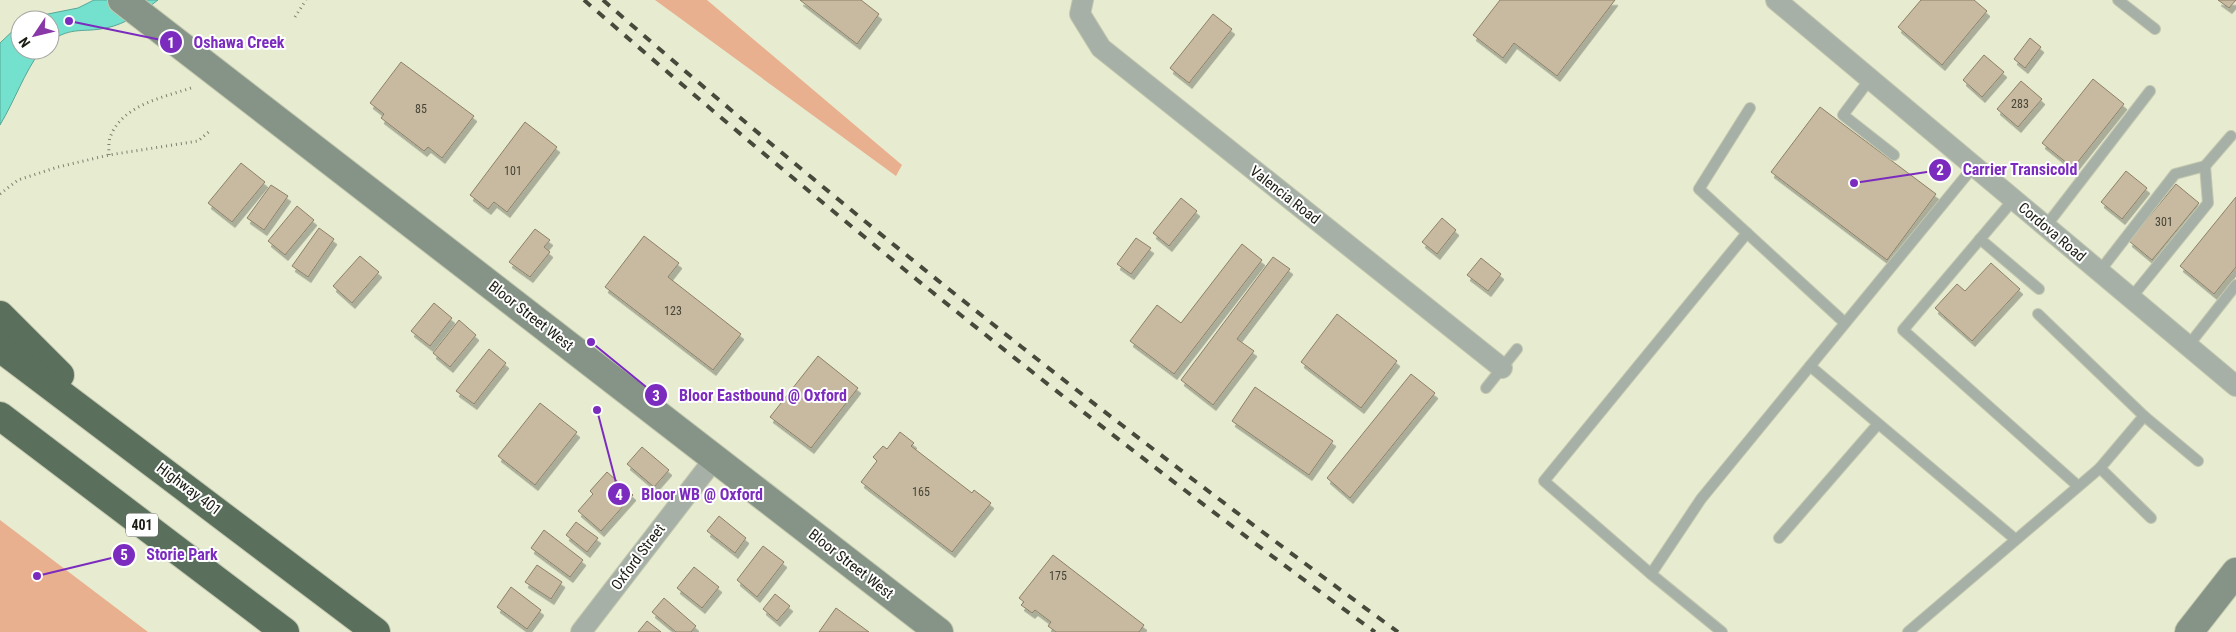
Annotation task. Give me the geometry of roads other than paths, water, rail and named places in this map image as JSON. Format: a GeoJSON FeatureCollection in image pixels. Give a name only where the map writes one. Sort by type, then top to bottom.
{"type":"FeatureCollection","features":[{"type":"Feature","properties":{"kind":"highway"},"geometry":{"type":"LineString","coordinates":[[0,315],[131,445]]}},
{"type":"Feature","properties":{"kind":"highway","name":"Highway 401"},"geometry":{"type":"LineString","coordinates":[[0,348],[131,445],[376,632]]}},
{"type":"Feature","properties":{"kind":"highway","name":"401"},"geometry":{"type":"LineString","coordinates":[[0,416],[74,474],[285,632]]}},
{"type":"Feature","properties":{"kind":"highway"},"geometry":{"type":"LineString","coordinates":[[0,426],[74,474]]}},
{"type":"Feature","properties":{"kind":"main road","name":"Bloor Street West"},"geometry":{"type":"LineString","coordinates":[[122,0],[203,78],[715,458],[938,632]]}},
{"type":"Feature","properties":{"kind":"main road"},"geometry":{"type":"LineString","coordinates":[[2189,632],[2236,572]]}},
{"type":"Feature","properties":{"kind":"street","name":"Cordova Road"},"geometry":{"type":"LineString","coordinates":[[1776,0],[2236,386]]}},
{"type":"Feature","properties":{"kind":"street","name":"Valencia Road"},"geometry":{"type":"LineString","coordinates":[[1081,7],[1101,48],[1502,368]]}},
{"type":"Feature","properties":{"kind":"street","name":"Oxford Street"},"geometry":{"type":"LineString","coordinates":[[580,632],[715,458]]}},
{"type":"Feature","properties":{"kind":"lane"},"geometry":{"type":"LineString","coordinates":[[2118,0],[2155,29]]}},
{"type":"Feature","properties":{"kind":"lane"},"geometry":{"type":"LineString","coordinates":[[1870,79],[1843,116],[1894,155]]}},
{"type":"Feature","properties":{"kind":"lane"},"geometry":{"type":"LineString","coordinates":[[2046,226],[2150,92]]}},
{"type":"Feature","properties":{"kind":"lane"},"geometry":{"type":"LineString","coordinates":[[1750,108],[1699,189],[1845,323]]}},
{"type":"Feature","properties":{"kind":"lane"},"geometry":{"type":"LineString","coordinates":[[2099,272],[2175,174],[2205,166],[2230,136]]}},
{"type":"Feature","properties":{"kind":"lane"},"geometry":{"type":"LineString","coordinates":[[1650,574],[1701,499],[1974,166]]}},
{"type":"Feature","properties":{"kind":"lane"},"geometry":{"type":"LineString","coordinates":[[2131,298],[2208,203],[2205,166]]}},
{"type":"Feature","properties":{"kind":"lane"},"geometry":{"type":"LineString","coordinates":[[2014,199],[1903,330],[2078,486]]}},
{"type":"Feature","properties":{"kind":"lane"},"geometry":{"type":"LineString","coordinates":[[1722,632],[1650,574],[1544,481],[1747,233]]}},
{"type":"Feature","properties":{"kind":"lane"},"geometry":{"type":"LineString","coordinates":[[1980,239],[2039,289]]}},
{"type":"Feature","properties":{"kind":"lane"},"geometry":{"type":"LineString","coordinates":[[2188,346],[2236,285]]}},
{"type":"Feature","properties":{"kind":"lane"},"geometry":{"type":"LineString","coordinates":[[2038,314],[2144,416],[2198,462]]}},
{"type":"Feature","properties":{"kind":"lane"},"geometry":{"type":"LineString","coordinates":[[1486,388],[1517,349]]}},
{"type":"Feature","properties":{"kind":"lane"},"geometry":{"type":"LineString","coordinates":[[1810,366],[2015,539]]}},
{"type":"Feature","properties":{"kind":"lane"},"geometry":{"type":"LineString","coordinates":[[1908,632],[2100,468],[2144,416]]}},
{"type":"Feature","properties":{"kind":"lane"},"geometry":{"type":"LineString","coordinates":[[1779,538],[1878,424]]}},
{"type":"Feature","properties":{"kind":"lane"},"geometry":{"type":"LineString","coordinates":[[2100,468],[2151,518]]}},
{"type":"Feature","properties":{"kind":"water"},"geometry":{"type":"Polygon","coordinates":[[[94,0],[158,0],[120,24],[60,35],[60,12],[78,8],[94,0]]]}},
{"type":"Feature","properties":{"kind":"water"},"geometry":{"type":"Polygon","coordinates":[[[10,34],[10,60],[35,60],[0,125],[0,43],[10,34]]]}},
{"type":"Feature","properties":{"kind":"railway"},"geometry":{"type":"LineString","coordinates":[[584,0],[680,83],[973,325],[1172,481],[1375,632]]}},
{"type":"Feature","properties":{"kind":"railway"},"geometry":{"type":"LineString","coordinates":[[603,0],[796,165],[993,325],[1194,480],[1398,632]]}},
{"type":"Feature","properties":{"kind":"place","name":"Oshawa Creek"},"geometry":{"type":"Point","coordinates":[69,21]}},
{"type":"Feature","properties":{"kind":"place","name":"Carrier Transicold"},"geometry":{"type":"Point","coordinates":[1854,183]}},
{"type":"Feature","properties":{"kind":"place","name":"Bloor Eastbound @ Oxford"},"geometry":{"type":"Point","coordinates":[591,342]}},
{"type":"Feature","properties":{"kind":"place","name":"Bloor WB @ Oxford"},"geometry":{"type":"Point","coordinates":[597,410]}},
{"type":"Feature","properties":{"kind":"place","name":"Storie Park"},"geometry":{"type":"Point","coordinates":[37,576]}}]}
